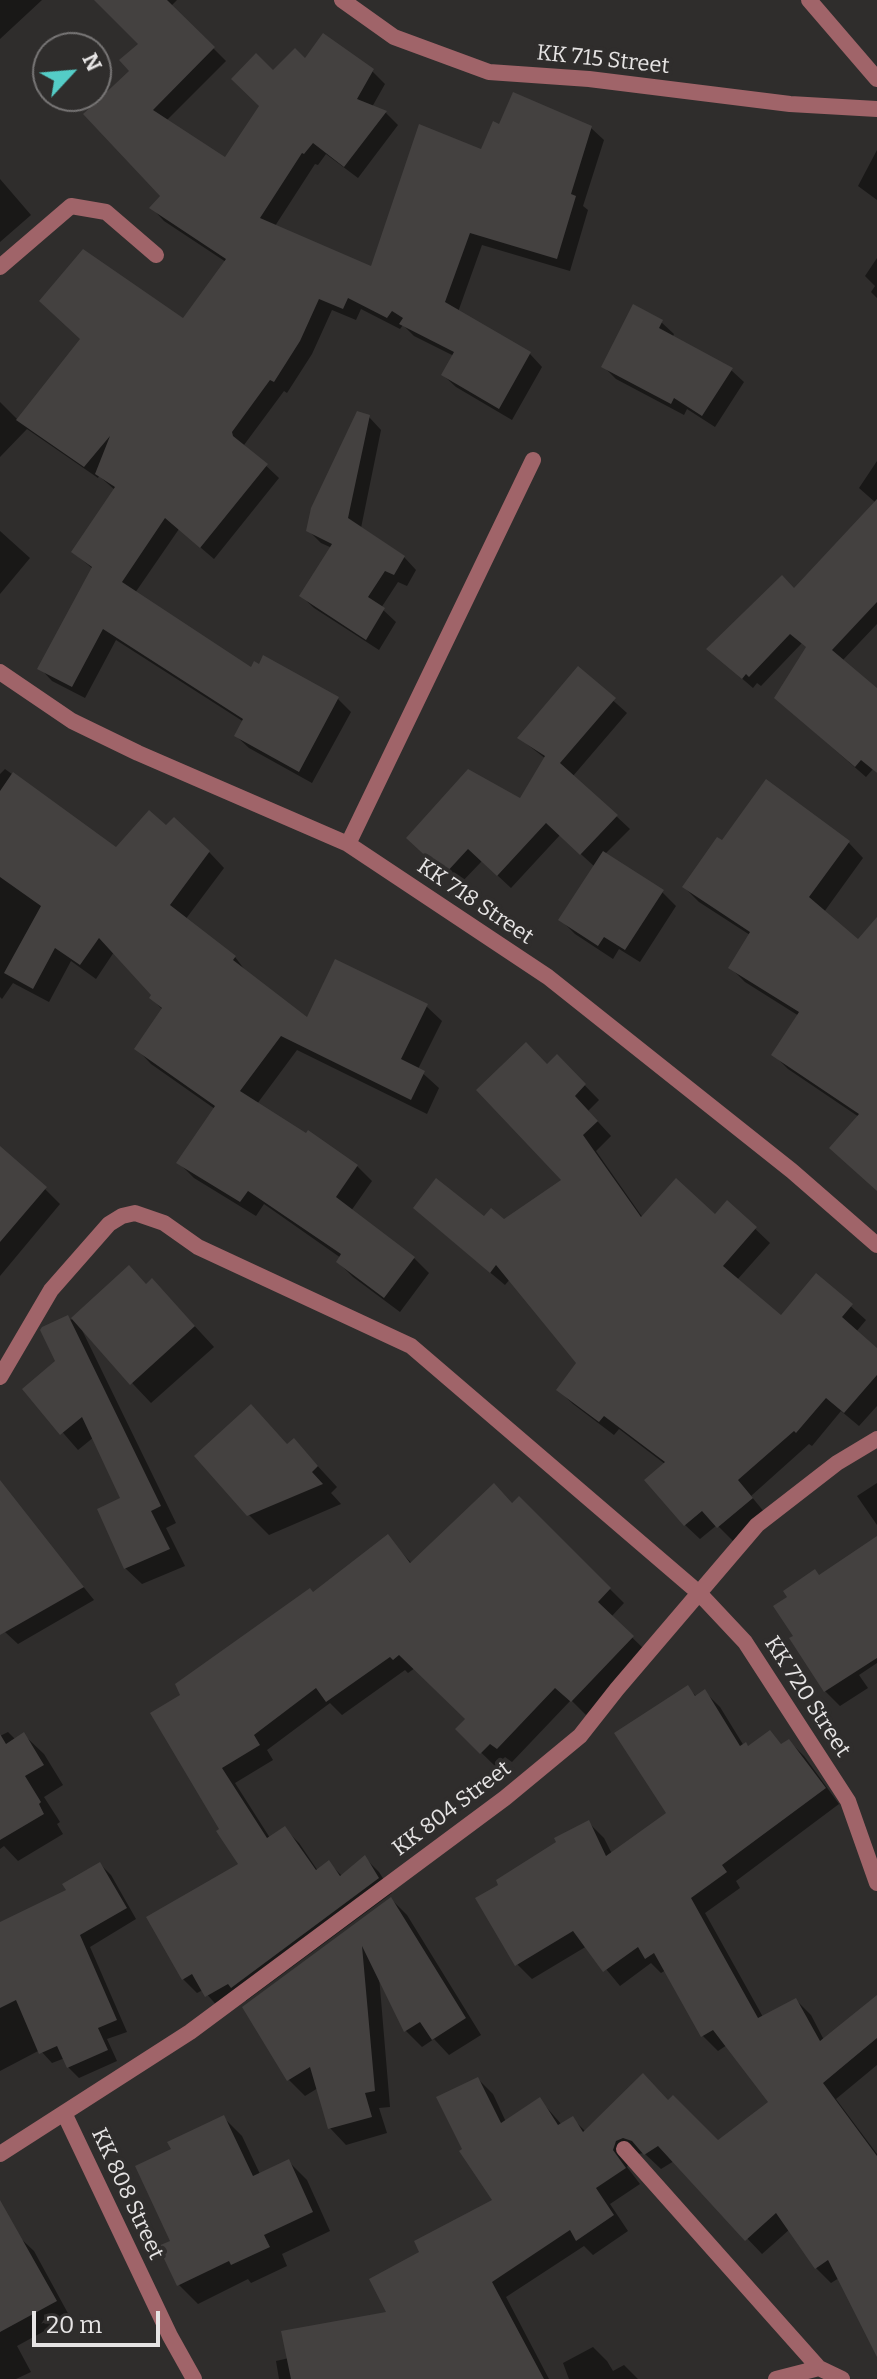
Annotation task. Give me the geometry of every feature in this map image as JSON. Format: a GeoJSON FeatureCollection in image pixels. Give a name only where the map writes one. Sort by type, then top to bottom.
{"type":"FeatureCollection","features":[{"type":"Feature","properties":{"kind":"street","name":"KK 715 Street"},"geometry":{"type":"LineString","coordinates":[[342,0],[394,37],[489,72],[589,79],[790,104],[877,109]]}},
{"type":"Feature","properties":{"kind":"street"},"geometry":{"type":"LineString","coordinates":[[809,0],[877,79]]}},
{"type":"Feature","properties":{"kind":"street"},"geometry":{"type":"LineString","coordinates":[[0,267],[71,206],[106,212],[156,255]]}},
{"type":"Feature","properties":{"kind":"street"},"geometry":{"type":"LineString","coordinates":[[348,844],[533,460]]}},
{"type":"Feature","properties":{"kind":"street","name":"KK 718 Street"},"geometry":{"type":"LineString","coordinates":[[0,672],[72,721],[348,844],[548,977],[792,1171],[877,1245]]}},
{"type":"Feature","properties":{"kind":"street","name":"KK 720 Street"},"geometry":{"type":"LineString","coordinates":[[0,1377],[51,1290],[109,1224],[135,1213],[164,1223],[198,1247],[411,1346],[699,1593],[745,1642],[848,1801],[877,1883]]}},
{"type":"Feature","properties":{"kind":"street","name":"KK 804 Street"},"geometry":{"type":"LineString","coordinates":[[0,2154],[190,2032],[505,1798],[580,1736],[757,1525],[837,1463],[877,1439]]}},
{"type":"Feature","properties":{"kind":"street","name":"KK 808 Street"},"geometry":{"type":"LineString","coordinates":[[64,2113],[170,2336],[194,2379]]}},
{"type":"Feature","properties":{"kind":"street"},"geometry":{"type":"LineString","coordinates":[[624,2149],[819,2368],[842,2379]]}},
{"type":"Feature","properties":{"kind":"street"},"geometry":{"type":"LineString","coordinates":[[776,2379],[819,2368]]}},
{"type":"Feature","properties":{"kind":"building"},"geometry":{"type":"Polygon","coordinates":[[[94,0],[167,0],[215,47],[153,110],[225,157],[259,106],[231,79],[256,53],[273,70],[295,48],[305,58],[323,33],[374,69],[357,99],[387,111],[344,167],[313,143],[302,153],[260,218],[371,266],[419,124],[481,149],[493,121],[499,124],[513,92],[592,126],[571,194],[576,196],[557,259],[470,233],[445,302],[531,352],[499,409],[441,375],[454,352],[399,324],[403,318],[392,311],[387,318],[348,298],[343,309],[319,299],[300,341],[274,382],[270,380],[232,432],[268,464],[200,548],[165,518],[122,582],[251,667],[254,661],[259,664],[263,655],[339,697],[299,772],[234,736],[243,719],[103,629],[72,687],[37,669],[92,567],[71,552],[115,487],[95,474],[110,436],[84,467],[16,420],[80,339],[39,301],[83,249],[183,318],[226,259],[149,208],[160,196],[83,114],[112,112],[112,87],[129,71],[119,60],[138,44],[94,0]]]}},
{"type":"Feature","properties":{"kind":"building"},"geometry":{"type":"Polygon","coordinates":[[[633,304],[663,320],[659,328],[733,368],[702,416],[674,398],[671,404],[601,367],[633,304]]]}},
{"type":"Feature","properties":{"kind":"building"},"geometry":{"type":"Polygon","coordinates":[[[357,411],[370,415],[348,518],[405,556],[394,575],[385,571],[368,597],[385,608],[366,640],[299,596],[332,544],[306,531],[311,508],[357,411]]]}},
{"type":"Feature","properties":{"kind":"building"},"geometry":{"type":"Polygon","coordinates":[[[877,499],[877,602],[832,650],[877,688],[877,773],[861,760],[855,767],[774,698],[806,647],[790,634],[749,677],[746,674],[742,679],[706,649],[782,575],[794,588],[877,499]]]}},
{"type":"Feature","properties":{"kind":"building"},"geometry":{"type":"Polygon","coordinates":[[[578,666],[616,698],[560,763],[618,815],[580,855],[546,823],[497,876],[468,849],[445,874],[406,838],[468,769],[520,798],[545,756],[517,738],[578,666]]]}},
{"type":"Feature","properties":{"kind":"building"},"geometry":{"type":"Polygon","coordinates":[[[13,772],[116,847],[149,810],[166,825],[174,817],[210,851],[170,905],[236,956],[233,960],[307,1017],[335,959],[428,1004],[401,1059],[425,1071],[411,1100],[281,1036],[240,1091],[306,1133],[308,1130],[358,1165],[336,1197],[415,1257],[384,1298],[336,1262],[341,1254],[248,1191],[240,1202],[176,1163],[215,1106],[134,1049],[162,1008],[149,998],[151,995],[99,938],[80,965],[55,948],[33,989],[4,973],[41,906],[0,877],[0,791],[13,772]]]}},
{"type":"Feature","properties":{"kind":"building"},"geometry":{"type":"Polygon","coordinates":[[[766,779],[850,841],[809,897],[858,939],[877,917],[877,1191],[829,1148],[859,1114],[771,1055],[799,1012],[728,968],[750,932],[682,887],[717,837],[722,840],[766,779]]]}},
{"type":"Feature","properties":{"kind":"building"},"geometry":{"type":"Polygon","coordinates":[[[603,851],[664,890],[625,950],[604,937],[598,946],[558,920],[603,851]]]}},
{"type":"Feature","properties":{"kind":"building"},"geometry":{"type":"Polygon","coordinates":[[[526,1042],[547,1064],[557,1054],[586,1084],[575,1096],[598,1121],[583,1135],[641,1217],[676,1178],[715,1214],[727,1200],[757,1227],[723,1266],[781,1315],[816,1273],[853,1304],[842,1317],[877,1348],[877,1375],[844,1413],[826,1398],[796,1433],[794,1431],[738,1480],[753,1498],[717,1528],[702,1511],[684,1526],[644,1480],[665,1462],[604,1416],[599,1422],[556,1390],[576,1363],[496,1265],[490,1273],[413,1208],[436,1178],[484,1216],[491,1208],[504,1219],[561,1180],[476,1090],[526,1042]]]}},
{"type":"Feature","properties":{"kind":"building"},"geometry":{"type":"Polygon","coordinates":[[[0,1146],[47,1187],[0,1242],[0,1146]]]}},
{"type":"Feature","properties":{"kind":"building"},"geometry":{"type":"Polygon","coordinates":[[[129,1265],[146,1284],[152,1278],[195,1326],[130,1385],[71,1318],[129,1265]]]}},
{"type":"Feature","properties":{"kind":"building"},"geometry":{"type":"Polygon","coordinates":[[[68,1315],[161,1506],[151,1511],[170,1549],[124,1569],[97,1509],[120,1498],[82,1417],[60,1435],[22,1389],[55,1361],[40,1330],[68,1315]]]}},
{"type":"Feature","properties":{"kind":"building"},"geometry":{"type":"Polygon","coordinates":[[[251,1404],[287,1444],[294,1438],[318,1466],[312,1472],[323,1484],[247,1516],[194,1456],[251,1404]]]}},
{"type":"Feature","properties":{"kind":"building"},"geometry":{"type":"Polygon","coordinates":[[[0,1480],[84,1587],[0,1635],[0,1480]]]}},
{"type":"Feature","properties":{"kind":"building"},"geometry":{"type":"Polygon","coordinates":[[[494,1483],[512,1503],[519,1496],[611,1588],[598,1602],[634,1636],[571,1702],[555,1688],[497,1749],[490,1744],[480,1754],[455,1729],[465,1719],[399,1655],[393,1660],[390,1657],[326,1702],[316,1688],[254,1735],[260,1745],[222,1768],[267,1838],[285,1826],[316,1870],[329,1860],[340,1876],[365,1855],[379,1878],[231,1988],[228,1984],[205,1997],[192,1974],[182,1980],[146,1917],[238,1864],[150,1713],[180,1695],[175,1684],[310,1588],[313,1592],[388,1534],[410,1563],[494,1483]]]}},
{"type":"Feature","properties":{"kind":"building"},"geometry":{"type":"Polygon","coordinates":[[[877,1536],[877,1658],[824,1692],[789,1638],[793,1636],[773,1606],[787,1597],[783,1591],[815,1569],[819,1575],[877,1536]]]}},
{"type":"Feature","properties":{"kind":"building"},"geometry":{"type":"Polygon","coordinates":[[[688,1685],[695,1696],[705,1689],[740,1746],[746,1742],[748,1746],[770,1730],[781,1744],[789,1739],[826,1788],[722,1865],[727,1872],[691,1898],[758,2018],[796,1998],[820,2041],[877,1995],[877,2038],[823,2083],[877,2156],[877,2357],[828,2260],[815,2269],[776,2213],[745,2241],[658,2146],[644,2155],[632,2141],[623,2138],[616,2141],[613,2150],[626,2168],[596,2188],[614,2215],[576,2241],[570,2230],[492,2282],[544,2379],[291,2379],[281,2331],[386,2312],[369,2279],[419,2252],[414,2241],[492,2200],[459,2151],[462,2149],[436,2097],[478,2077],[501,2123],[540,2097],[558,2125],[573,2116],[583,2132],[643,2073],[668,2100],[673,2095],[718,2140],[768,2102],[713,2030],[701,2037],[654,1953],[645,1959],[638,1947],[603,1972],[573,1931],[515,1966],[475,1898],[498,1885],[496,1880],[556,1842],[554,1838],[589,1820],[606,1856],[666,1813],[614,1733],[688,1685]]]}},
{"type":"Feature","properties":{"kind":"building"},"geometry":{"type":"Polygon","coordinates":[[[24,1732],[44,1765],[25,1776],[41,1802],[39,1804],[44,1814],[0,1840],[0,1734],[6,1744],[24,1732]]]}},
{"type":"Feature","properties":{"kind":"building"},"geometry":{"type":"Polygon","coordinates":[[[100,1862],[127,1908],[80,1935],[117,2020],[98,2028],[108,2050],[67,2068],[57,2046],[39,2054],[16,2000],[0,2008],[0,1922],[66,1890],[62,1884],[100,1862]]]}},
{"type":"Feature","properties":{"kind":"building"},"geometry":{"type":"Polygon","coordinates":[[[391,1897],[466,2018],[432,2040],[420,2022],[404,2032],[362,1946],[375,2091],[365,2093],[372,2117],[328,2129],[310,2067],[287,2081],[242,2007],[391,1897]]]}},
{"type":"Feature","properties":{"kind":"building"},"geometry":{"type":"Polygon","coordinates":[[[224,2115],[253,2176],[289,2159],[313,2212],[264,2235],[270,2247],[231,2265],[229,2261],[177,2286],[158,2246],[170,2241],[135,2166],[171,2149],[167,2142],[224,2115]]]}},
{"type":"Feature","properties":{"kind":"building"},"geometry":{"type":"Polygon","coordinates":[[[0,2200],[57,2301],[0,2332],[0,2200]]]}}]}
